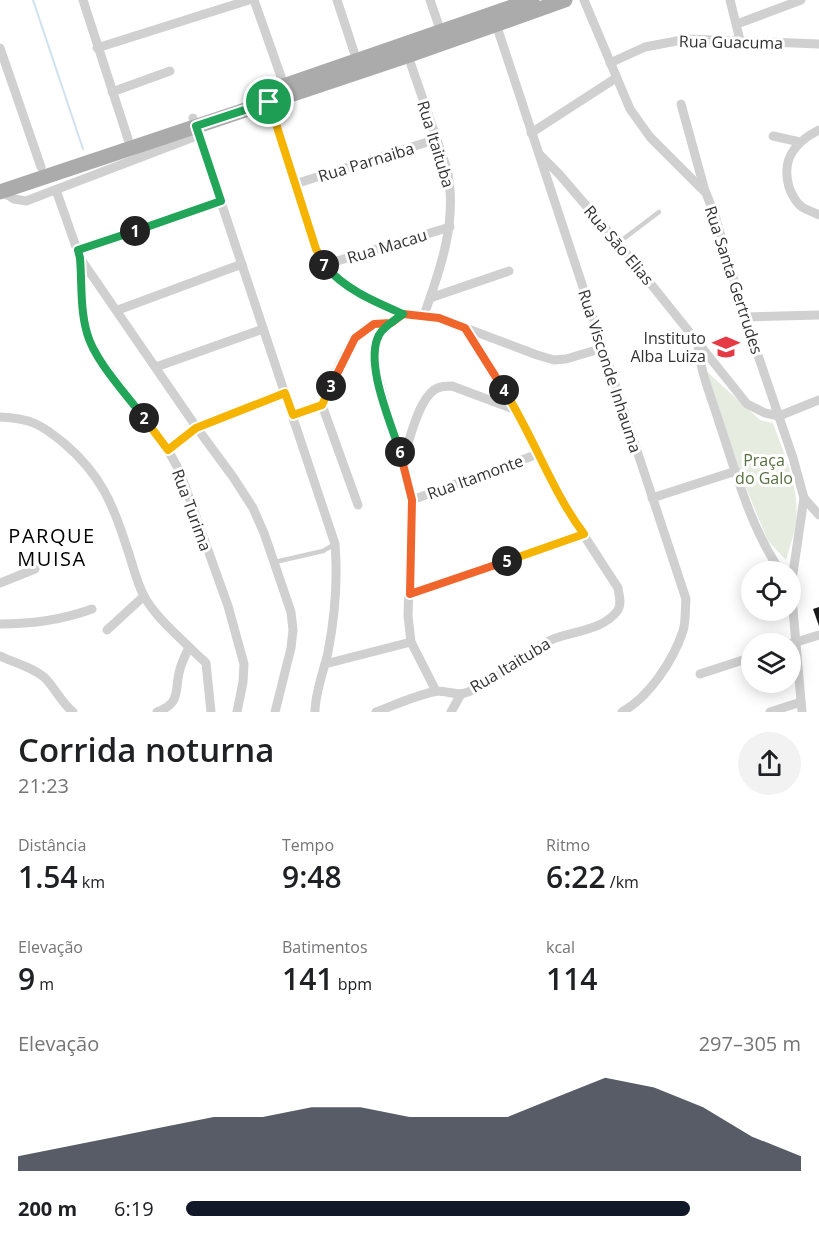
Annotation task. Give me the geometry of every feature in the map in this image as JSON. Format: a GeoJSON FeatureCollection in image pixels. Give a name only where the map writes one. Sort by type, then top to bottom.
{"type":"FeatureCollection","features":[{"type":"Feature","properties":{"kind":"main road"},"geometry":{"type":"LineString","coordinates":[[0,188],[269,102],[494,19],[532,0]]}},
{"type":"Feature","properties":{"kind":"main road"},"geometry":{"type":"LineString","coordinates":[[0,188],[41,167],[128,139],[196,126],[284,85],[357,61],[406,50],[441,32],[565,0]]}},
{"type":"Feature","properties":{"kind":"street"},"geometry":{"type":"LineString","coordinates":[[83,0],[128,139]]}},
{"type":"Feature","properties":{"kind":"street"},"geometry":{"type":"LineString","coordinates":[[98,48],[249,0]]}},
{"type":"Feature","properties":{"kind":"street"},"geometry":{"type":"LineString","coordinates":[[254,0],[284,85]]}},
{"type":"Feature","properties":{"kind":"street"},"geometry":{"type":"LineString","coordinates":[[337,0],[357,61]]}},
{"type":"Feature","properties":{"kind":"street"},"geometry":{"type":"LineString","coordinates":[[430,0],[441,32]]}},
{"type":"Feature","properties":{"kind":"street","name":"Rua Santa Gertrudes"},"geometry":{"type":"LineString","coordinates":[[584,0],[630,109],[650,137],[706,194],[715,216],[804,498]]}},
{"type":"Feature","properties":{"kind":"street"},"geometry":{"type":"LineString","coordinates":[[730,0],[740,40]]}},
{"type":"Feature","properties":{"kind":"street"},"geometry":{"type":"LineString","coordinates":[[737,24],[801,0]]}},
{"type":"Feature","properties":{"kind":"street","name":"Rua Visconde Inhauma"},"geometry":{"type":"LineString","coordinates":[[494,19],[686,599],[684,629],[676,649],[645,694],[621,712]]}},
{"type":"Feature","properties":{"kind":"street","name":"Rua Guacuma"},"geometry":{"type":"LineString","coordinates":[[610,63],[645,47],[687,39],[819,44]]}},
{"type":"Feature","properties":{"kind":"street"},"geometry":{"type":"LineString","coordinates":[[0,48],[41,167]]}},
{"type":"Feature","properties":{"kind":"street","name":"Rua Itaituba"},"geometry":{"type":"LineString","coordinates":[[406,50],[452,189],[450,227],[424,315]]}},
{"type":"Feature","properties":{"kind":"street"},"geometry":{"type":"LineString","coordinates":[[112,92],[170,71]]}},
{"type":"Feature","properties":{"kind":"street"},"geometry":{"type":"LineString","coordinates":[[531,133],[616,78]]}},
{"type":"Feature","properties":{"kind":"street"},"geometry":{"type":"LineString","coordinates":[[269,102],[316,249],[324,265],[336,278],[350,288],[403,314],[439,318],[554,360],[603,348]]}},
{"type":"Feature","properties":{"kind":"street"},"geometry":{"type":"LineString","coordinates":[[681,104],[706,194]]}},
{"type":"Feature","properties":{"kind":"street"},"geometry":{"type":"LineString","coordinates":[[0,188],[14,199],[26,201],[56,190],[196,126],[335,544],[336,597],[315,712]]}},
{"type":"Feature","properties":{"kind":"street"},"geometry":{"type":"LineString","coordinates":[[819,130],[800,142],[789,157],[785,174],[791,192],[801,206],[819,215]]}},
{"type":"Feature","properties":{"kind":"street"},"geometry":{"type":"LineString","coordinates":[[773,136],[800,142]]}},
{"type":"Feature","properties":{"kind":"street","name":"Rua Parnaiba"},"geometry":{"type":"LineString","coordinates":[[295,184],[437,139]]}},
{"type":"Feature","properties":{"kind":"street","name":"Rua Sāo Elias"},"geometry":{"type":"LineString","coordinates":[[537,152],[559,174],[618,243],[747,404],[765,413],[779,416]]}},
{"type":"Feature","properties":{"kind":"street"},"geometry":{"type":"LineString","coordinates":[[56,190],[79,254],[196,428],[253,508],[275,562],[291,612],[293,630],[275,712]]}},
{"type":"Feature","properties":{"kind":"street"},"geometry":{"type":"LineString","coordinates":[[79,254],[221,201]]}},
{"type":"Feature","properties":{"kind":"street","name":"Rua Macau"},"geometry":{"type":"LineString","coordinates":[[324,265],[450,227]]}},
{"type":"Feature","properties":{"kind":"street","name":"Rua Turima"},"geometry":{"type":"LineString","coordinates":[[79,254],[83,313],[87,334],[96,353],[168,450],[180,472],[240,644],[244,673],[237,712]]}},
{"type":"Feature","properties":{"kind":"street"},"geometry":{"type":"LineString","coordinates":[[118,310],[242,264]]}},
{"type":"Feature","properties":{"kind":"street"},"geometry":{"type":"LineString","coordinates":[[430,298],[509,271]]}},
{"type":"Feature","properties":{"kind":"street"},"geometry":{"type":"LineString","coordinates":[[376,712],[436,691],[411,642],[408,616],[412,500],[374,363],[379,334],[403,314]]}},
{"type":"Feature","properties":{"kind":"street"},"geometry":{"type":"LineString","coordinates":[[745,317],[819,315]]}},
{"type":"Feature","properties":{"kind":"street"},"geometry":{"type":"LineString","coordinates":[[293,415],[322,405],[355,338],[374,324],[391,323]]}},
{"type":"Feature","properties":{"kind":"street","name":"Rua Itaituba"},"geometry":{"type":"LineString","coordinates":[[436,691],[461,694],[481,687],[532,649],[554,639],[594,627],[618,610],[621,601],[618,588],[559,497],[517,410],[465,328]]}},
{"type":"Feature","properties":{"kind":"street"},"geometry":{"type":"LineString","coordinates":[[156,367],[263,329]]}},
{"type":"Feature","properties":{"kind":"street"},"geometry":{"type":"LineString","coordinates":[[698,342],[701,365],[736,471],[757,528],[774,561]]}},
{"type":"Feature","properties":{"kind":"street"},"geometry":{"type":"LineString","coordinates":[[402,460],[426,397],[443,386],[462,388],[517,410]]}},
{"type":"Feature","properties":{"kind":"street"},"geometry":{"type":"LineString","coordinates":[[168,450],[196,428],[285,393]]}},
{"type":"Feature","properties":{"kind":"street"},"geometry":{"type":"LineString","coordinates":[[779,416],[819,400]]}},
{"type":"Feature","properties":{"kind":"street"},"geometry":{"type":"LineString","coordinates":[[322,405],[358,505]]}},
{"type":"Feature","properties":{"kind":"street"},"geometry":{"type":"LineString","coordinates":[[0,417],[21,418],[45,428],[91,468],[110,500],[135,576],[144,596],[161,618],[206,663],[211,712]]}},
{"type":"Feature","properties":{"kind":"street","name":"Rua Itamonte"},"geometry":{"type":"LineString","coordinates":[[412,500],[538,454]]}},
{"type":"Feature","properties":{"kind":"street"},"geometry":{"type":"LineString","coordinates":[[652,498],[736,471]]}},
{"type":"Feature","properties":{"kind":"street"},"geometry":{"type":"LineString","coordinates":[[804,498],[819,515]]}},
{"type":"Feature","properties":{"kind":"street"},"geometry":{"type":"LineString","coordinates":[[795,561],[804,498]]}},
{"type":"Feature","properties":{"kind":"street"},"geometry":{"type":"LineString","coordinates":[[410,594],[584,534]]}},
{"type":"Feature","properties":{"kind":"street"},"geometry":{"type":"LineString","coordinates":[[0,583],[35,569]]}},
{"type":"Feature","properties":{"kind":"street"},"geometry":{"type":"LineString","coordinates":[[107,630],[144,596]]}},
{"type":"Feature","properties":{"kind":"street"},"geometry":{"type":"LineString","coordinates":[[0,624],[31,624],[92,609]]}},
{"type":"Feature","properties":{"kind":"street"},"geometry":{"type":"LineString","coordinates":[[801,640],[819,635]]}},
{"type":"Feature","properties":{"kind":"street"},"geometry":{"type":"LineString","coordinates":[[325,664],[411,642]]}},
{"type":"Feature","properties":{"kind":"street"},"geometry":{"type":"LineString","coordinates":[[157,712],[167,709],[176,697],[179,671],[189,647]]}},
{"type":"Feature","properties":{"kind":"street"},"geometry":{"type":"LineString","coordinates":[[0,656],[37,672],[46,679],[62,702],[73,712]]}},
{"type":"Feature","properties":{"kind":"street"},"geometry":{"type":"LineString","coordinates":[[700,674],[741,661]]}},
{"type":"Feature","properties":{"kind":"street"},"geometry":{"type":"LineString","coordinates":[[800,693],[802,712]]}},
{"type":"Feature","properties":{"kind":"street"},"geometry":{"type":"LineString","coordinates":[[451,712],[461,694]]}},
{"type":"Feature","properties":{"kind":"street"},"geometry":{"type":"LineString","coordinates":[[770,712],[801,702]]}},
{"type":"Feature","properties":{"kind":"lane"},"geometry":{"type":"LineString","coordinates":[[618,243],[659,212]]}},
{"type":"Feature","properties":{"kind":"lane"},"geometry":{"type":"LineString","coordinates":[[275,562],[323,552],[335,544]]}},
{"type":"Feature","properties":{"kind":"green space","name":"Praça do Galo"},"geometry":{"type":"Polygon","coordinates":[[[704,369],[760,420],[773,423],[791,475],[796,501],[795,528],[786,560],[768,541],[744,483],[704,369]]]}},
{"type":"Feature","properties":{"kind":"building"},"geometry":{"type":"Polygon","coordinates":[[[819,607],[819,626],[813,609],[819,607]]]}},
{"type":"Feature","properties":{"kind":"waterway"},"geometry":{"type":"LineString","coordinates":[[33,0],[83,149]]}},
{"type":"Feature","properties":{"kind":"place","name":"Instituto Alba Luiza"},"geometry":{"type":"Point","coordinates":[726,347]}},
{"type":"Feature","properties":{"kind":"district","name":"PARQUE MUISA"},"geometry":{"type":"Point","coordinates":[52,546]}},
{"type":"Feature","properties":{"kind":"route"},"geometry":{"type":"LineString","coordinates":[[269,102],[196,126],[221,201],[78,250],[83,313],[87,334],[96,353],[168,450],[196,428],[285,393],[293,415],[322,405],[355,338],[365,330],[374,324],[391,323],[403,314],[439,318],[465,328],[517,410],[559,497],[584,534],[410,594],[412,500],[374,363],[379,334],[403,314],[350,288],[324,265],[316,249],[269,102]]}}]}
